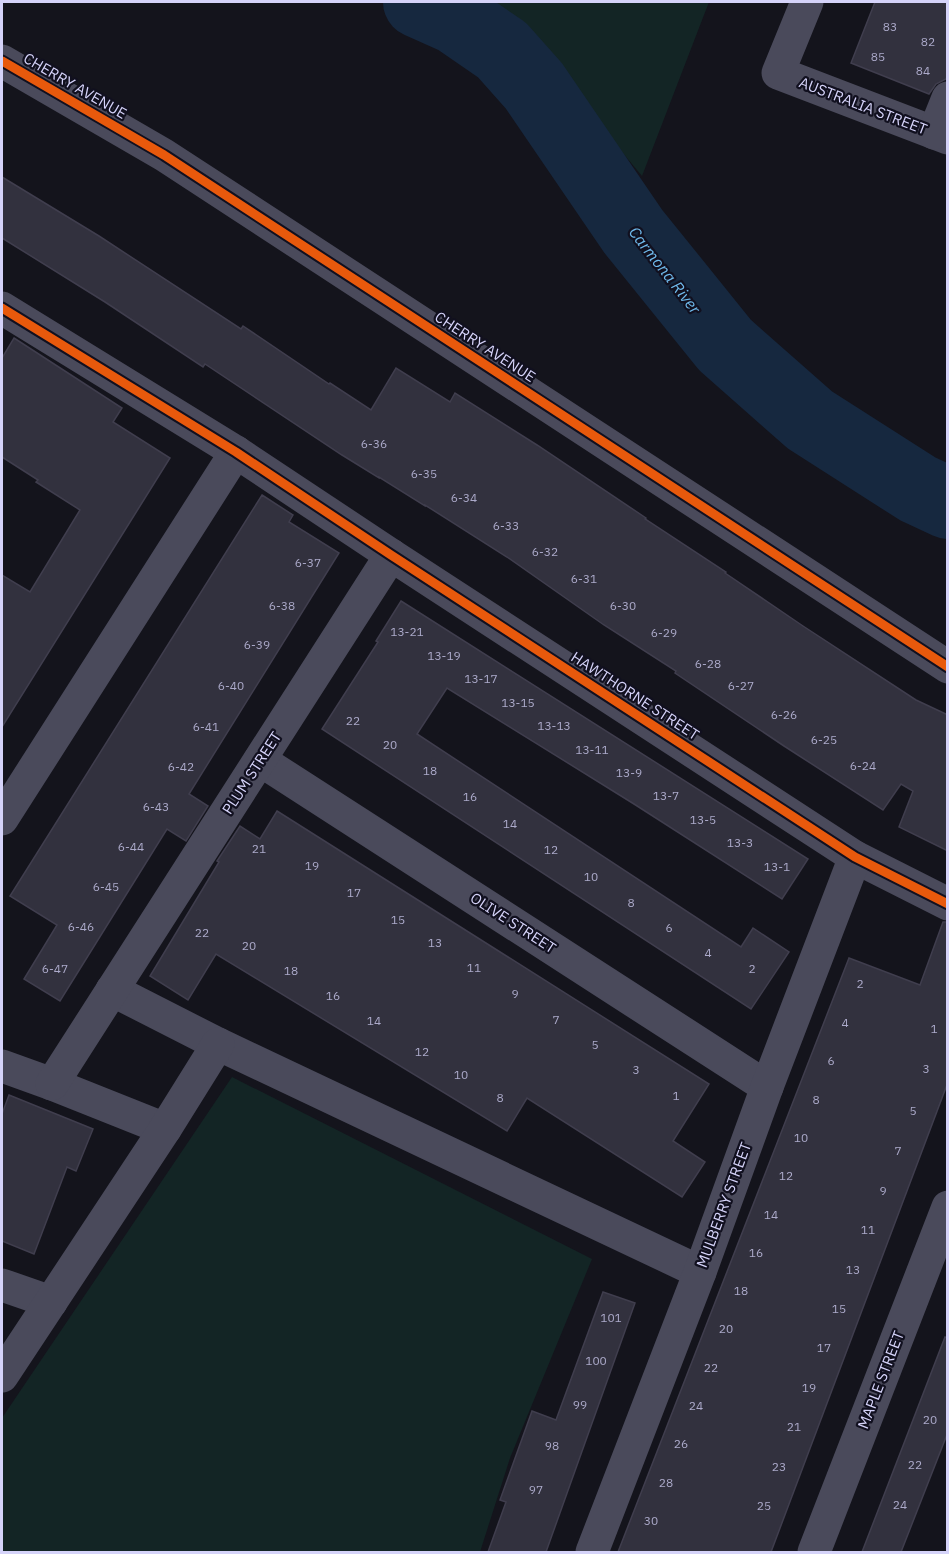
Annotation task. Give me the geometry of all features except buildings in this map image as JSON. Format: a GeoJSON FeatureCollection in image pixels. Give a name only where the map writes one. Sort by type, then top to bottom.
{"type":"FeatureCollection","features":[{"type":"Feature","properties":{"kind":"street","name":"AUSTRALIA STREET"},"geometry":{"type":"LineString","coordinates":[[807,2],[778,73],[941,136]]}},
{"type":"Feature","properties":{"kind":"street","name":"CHERRY AVENUE"},"geometry":{"type":"LineString","coordinates":[[2,61],[164,155],[948,667]]}},
{"type":"Feature","properties":{"kind":"street"},"geometry":{"type":"LineString","coordinates":[[941,136],[948,98]]}},
{"type":"Feature","properties":{"kind":"street","name":"HAWTHORNE STREET"},"geometry":{"type":"LineString","coordinates":[[2,308],[236,452],[855,857],[948,904]]}},
{"type":"Feature","properties":{"kind":"street"},"geometry":{"type":"LineString","coordinates":[[2,819],[236,452]]}},
{"type":"Feature","properties":{"kind":"street","name":"PLUM STREET"},"geometry":{"type":"LineString","coordinates":[[52,1084],[391,555]]}},
{"type":"Feature","properties":{"kind":"street","name":"OLIVE STREET"},"geometry":{"type":"LineString","coordinates":[[260,760],[766,1087]]}},
{"type":"Feature","properties":{"kind":"street","name":"MULBERRY STREET"},"geometry":{"type":"LineString","coordinates":[[592,1552],[700,1272],[766,1087],[855,857]]}},
{"type":"Feature","properties":{"kind":"street"},"geometry":{"type":"LineString","coordinates":[[112,990],[218,1044],[700,1272]]}},
{"type":"Feature","properties":{"kind":"street"},"geometry":{"type":"LineString","coordinates":[[2,1376],[165,1129],[218,1044]]}},
{"type":"Feature","properties":{"kind":"street"},"geometry":{"type":"LineString","coordinates":[[2,1066],[165,1129]]}},
{"type":"Feature","properties":{"kind":"street","name":"MAPLE STREET"},"geometry":{"type":"LineString","coordinates":[[814,1552],[948,1207]]}},
{"type":"Feature","properties":{"kind":"street"},"geometry":{"type":"LineString","coordinates":[[2,1284],[51,1302]]}},
{"type":"Feature","properties":{"kind":"shaded area"},"geometry":{"type":"Polygon","coordinates":[[[475,2],[709,2],[642,176],[521,34],[475,2]]]}},
{"type":"Feature","properties":{"kind":"shaded area"},"geometry":{"type":"Polygon","coordinates":[[[232,1077],[592,1259],[510,1458],[480,1552],[2,1552],[2,1418],[232,1077]]]}},
{"type":"Feature","properties":{"kind":"waterway","name":"Carmona River"},"geometry":{"type":"LineString","coordinates":[[419,2],[457,19],[502,50],[534,86],[633,231],[725,345],[810,420],[918,489],[948,503]]}},
{"type":"Feature","properties":{"kind":"cycle path"},"geometry":{"type":"LineString","coordinates":[[2,61],[164,155],[948,667]]}},
{"type":"Feature","properties":{"kind":"cycle path"},"geometry":{"type":"LineString","coordinates":[[2,308],[236,452],[855,857],[948,904]]}}]}
